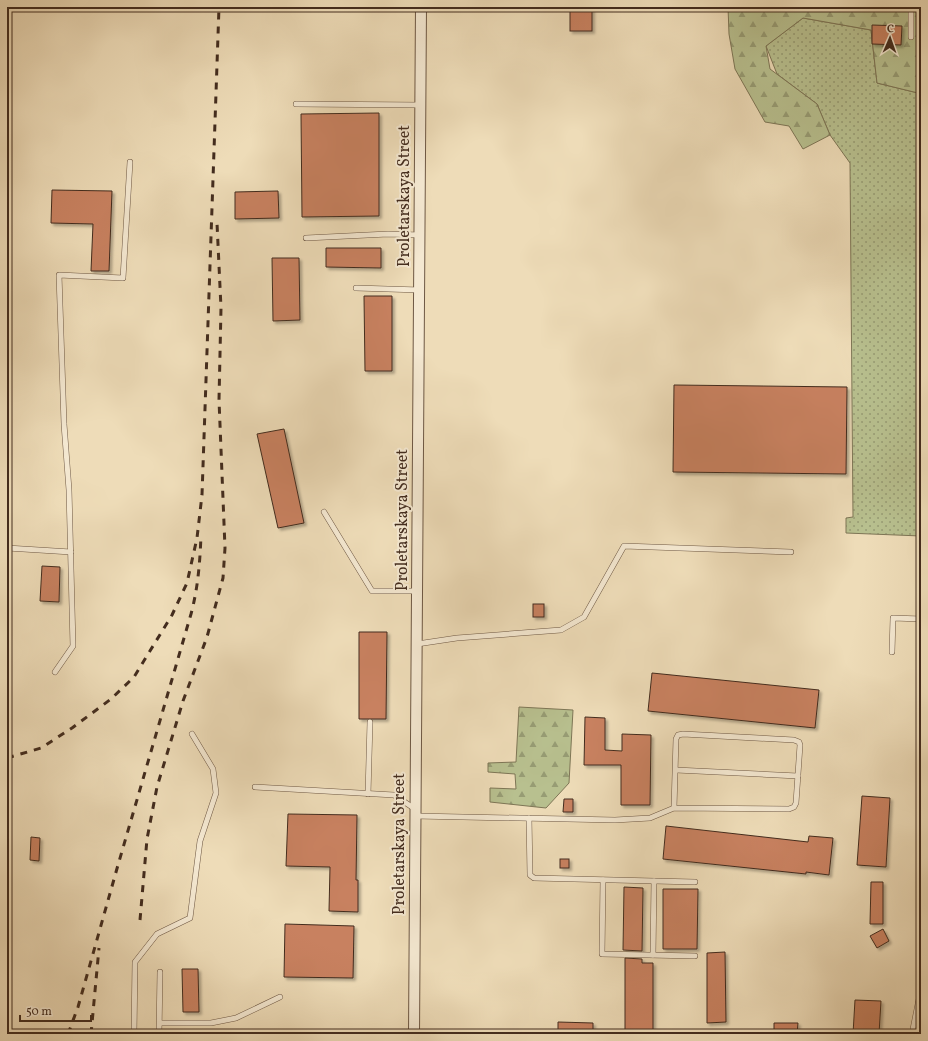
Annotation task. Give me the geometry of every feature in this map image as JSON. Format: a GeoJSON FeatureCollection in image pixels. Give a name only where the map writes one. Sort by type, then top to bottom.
{"type":"FeatureCollection","features":[{"type":"Feature","properties":{"kind":"street","name":"Proletarskaya Street"},"geometry":{"type":"LineString","coordinates":[[414,1034],[421,7]]}},
{"type":"Feature","properties":{"kind":"lane"},"geometry":{"type":"LineString","coordinates":[[911,7],[911,37]]}},
{"type":"Feature","properties":{"kind":"lane"},"geometry":{"type":"LineString","coordinates":[[296,104],[421,105]]}},
{"type":"Feature","properties":{"kind":"lane"},"geometry":{"type":"LineString","coordinates":[[55,672],[73,646],[69,490],[64,424],[59,275],[123,278],[130,162]]}},
{"type":"Feature","properties":{"kind":"lane"},"geometry":{"type":"LineString","coordinates":[[306,238],[388,234],[420,235]]}},
{"type":"Feature","properties":{"kind":"lane"},"geometry":{"type":"LineString","coordinates":[[356,288],[420,290]]}},
{"type":"Feature","properties":{"kind":"lane"},"geometry":{"type":"LineString","coordinates":[[324,512],[372,590],[417,591]]}},
{"type":"Feature","properties":{"kind":"lane"},"geometry":{"type":"LineString","coordinates":[[417,644],[457,638],[561,630],[584,617],[624,546],[791,552]]}},
{"type":"Feature","properties":{"kind":"lane"},"geometry":{"type":"LineString","coordinates":[[7,548],[71,552]]}},
{"type":"Feature","properties":{"kind":"lane"},"geometry":{"type":"LineString","coordinates":[[892,652],[893,618],[921,619]]}},
{"type":"Feature","properties":{"kind":"lane"},"geometry":{"type":"LineString","coordinates":[[368,794],[370,722]]}},
{"type":"Feature","properties":{"kind":"lane"},"geometry":{"type":"LineString","coordinates":[[134,1034],[135,962],[157,934],[190,918],[200,841],[216,793],[213,769],[192,734]]}},
{"type":"Feature","properties":{"kind":"lane"},"geometry":{"type":"LineString","coordinates":[[255,787],[394,795],[416,813],[529,818],[614,820],[650,818],[674,808],[790,809],[794,807],[796,803],[799,742],[794,740],[707,735],[678,735],[676,739],[674,808]]}},
{"type":"Feature","properties":{"kind":"lane"},"geometry":{"type":"LineString","coordinates":[[676,770],[798,776]]}},
{"type":"Feature","properties":{"kind":"lane"},"geometry":{"type":"LineString","coordinates":[[529,818],[531,877],[695,882]]}},
{"type":"Feature","properties":{"kind":"lane"},"geometry":{"type":"LineString","coordinates":[[603,880],[602,954],[695,956]]}},
{"type":"Feature","properties":{"kind":"lane"},"geometry":{"type":"LineString","coordinates":[[653,955],[654,881]]}},
{"type":"Feature","properties":{"kind":"lane"},"geometry":{"type":"LineString","coordinates":[[912,1034],[920,994],[921,917]]}},
{"type":"Feature","properties":{"kind":"lane"},"geometry":{"type":"LineString","coordinates":[[159,1034],[160,972]]}},
{"type":"Feature","properties":{"kind":"lane"},"geometry":{"type":"LineString","coordinates":[[160,1023],[211,1023],[236,1018],[280,997]]}},
{"type":"Feature","properties":{"kind":"green space"},"geometry":{"type":"Polygon","coordinates":[[[728,7],[921,7],[921,93],[877,83],[871,30],[803,18],[766,46],[770,69],[817,104],[830,135],[803,149],[789,126],[765,122],[735,69],[729,34],[728,7]]]}},
{"type":"Feature","properties":{"kind":"green space"},"geometry":{"type":"Polygon","coordinates":[[[803,18],[871,30],[877,83],[921,93],[921,536],[846,533],[846,518],[853,517],[850,163],[830,135],[817,104],[777,74],[766,46],[803,18]]]}},
{"type":"Feature","properties":{"kind":"green space"},"geometry":{"type":"Polygon","coordinates":[[[519,707],[573,710],[569,783],[546,808],[490,802],[490,788],[516,789],[515,774],[488,772],[488,763],[516,762],[519,707]]]}},
{"type":"Feature","properties":{"kind":"building"},"geometry":{"type":"Polygon","coordinates":[[[570,7],[592,7],[592,31],[570,31],[570,7]]]}},
{"type":"Feature","properties":{"kind":"building"},"geometry":{"type":"Polygon","coordinates":[[[872,25],[902,26],[901,45],[872,44],[872,25]]]}},
{"type":"Feature","properties":{"kind":"building"},"geometry":{"type":"Polygon","coordinates":[[[379,113],[379,216],[302,217],[301,114],[379,113]]]}},
{"type":"Feature","properties":{"kind":"building"},"geometry":{"type":"Polygon","coordinates":[[[52,190],[112,191],[109,271],[91,271],[93,224],[51,223],[52,190]]]}},
{"type":"Feature","properties":{"kind":"building"},"geometry":{"type":"Polygon","coordinates":[[[278,191],[279,218],[235,219],[235,192],[278,191]]]}},
{"type":"Feature","properties":{"kind":"building"},"geometry":{"type":"Polygon","coordinates":[[[326,248],[381,248],[381,268],[326,267],[326,248]]]}},
{"type":"Feature","properties":{"kind":"building"},"geometry":{"type":"Polygon","coordinates":[[[272,258],[299,258],[300,320],[273,321],[272,258]]]}},
{"type":"Feature","properties":{"kind":"building"},"geometry":{"type":"Polygon","coordinates":[[[364,296],[392,296],[392,371],[365,371],[364,296]]]}},
{"type":"Feature","properties":{"kind":"building"},"geometry":{"type":"Polygon","coordinates":[[[674,385],[847,387],[846,474],[673,472],[674,385]]]}},
{"type":"Feature","properties":{"kind":"building"},"geometry":{"type":"Polygon","coordinates":[[[284,429],[304,523],[278,528],[257,434],[284,429]]]}},
{"type":"Feature","properties":{"kind":"building"},"geometry":{"type":"Polygon","coordinates":[[[42,566],[60,567],[59,602],[40,601],[42,566]]]}},
{"type":"Feature","properties":{"kind":"building"},"geometry":{"type":"Polygon","coordinates":[[[533,604],[544,604],[544,617],[533,617],[533,604]]]}},
{"type":"Feature","properties":{"kind":"building"},"geometry":{"type":"Polygon","coordinates":[[[359,632],[387,632],[386,719],[359,719],[359,632]]]}},
{"type":"Feature","properties":{"kind":"building"},"geometry":{"type":"Polygon","coordinates":[[[652,673],[819,690],[815,728],[648,711],[652,673]]]}},
{"type":"Feature","properties":{"kind":"building"},"geometry":{"type":"Polygon","coordinates":[[[585,717],[605,718],[605,750],[622,751],[622,734],[651,735],[650,805],[621,805],[621,765],[584,765],[585,717]]]}},
{"type":"Feature","properties":{"kind":"building"},"geometry":{"type":"Polygon","coordinates":[[[862,796],[890,798],[886,867],[857,865],[862,796]]]}},
{"type":"Feature","properties":{"kind":"building"},"geometry":{"type":"Polygon","coordinates":[[[564,799],[573,799],[573,812],[563,812],[564,799]]]}},
{"type":"Feature","properties":{"kind":"building"},"geometry":{"type":"Polygon","coordinates":[[[288,814],[357,815],[356,880],[358,880],[358,912],[329,911],[330,867],[286,866],[288,814]]]}},
{"type":"Feature","properties":{"kind":"building"},"geometry":{"type":"Polygon","coordinates":[[[666,826],[808,842],[809,836],[833,838],[829,875],[806,872],[806,874],[663,859],[666,826]]]}},
{"type":"Feature","properties":{"kind":"building"},"geometry":{"type":"Polygon","coordinates":[[[31,837],[40,838],[39,861],[30,860],[31,837]]]}},
{"type":"Feature","properties":{"kind":"building"},"geometry":{"type":"Polygon","coordinates":[[[560,859],[569,859],[569,868],[560,868],[560,859]]]}},
{"type":"Feature","properties":{"kind":"building"},"geometry":{"type":"Polygon","coordinates":[[[871,882],[883,882],[883,924],[870,924],[871,882]]]}},
{"type":"Feature","properties":{"kind":"building"},"geometry":{"type":"Polygon","coordinates":[[[624,887],[643,888],[642,951],[623,950],[624,887]]]}},
{"type":"Feature","properties":{"kind":"building"},"geometry":{"type":"Polygon","coordinates":[[[663,889],[698,889],[697,949],[663,949],[663,889]]]}},
{"type":"Feature","properties":{"kind":"building"},"geometry":{"type":"Polygon","coordinates":[[[285,924],[354,926],[353,978],[284,977],[285,924]]]}},
{"type":"Feature","properties":{"kind":"building"},"geometry":{"type":"Polygon","coordinates":[[[883,929],[889,941],[877,948],[870,936],[883,929]]]}},
{"type":"Feature","properties":{"kind":"building"},"geometry":{"type":"Polygon","coordinates":[[[725,952],[726,1022],[707,1023],[707,953],[725,952]]]}},
{"type":"Feature","properties":{"kind":"building"},"geometry":{"type":"Polygon","coordinates":[[[625,958],[642,959],[642,963],[653,963],[653,1034],[625,1034],[625,958]]]}},
{"type":"Feature","properties":{"kind":"building"},"geometry":{"type":"Polygon","coordinates":[[[182,969],[198,969],[199,1012],[183,1012],[182,969]]]}},
{"type":"Feature","properties":{"kind":"building"},"geometry":{"type":"Polygon","coordinates":[[[855,1000],[881,1001],[879,1034],[853,1034],[855,1000]]]}},
{"type":"Feature","properties":{"kind":"building"},"geometry":{"type":"Polygon","coordinates":[[[558,1022],[593,1023],[593,1034],[558,1034],[558,1022]]]}},
{"type":"Feature","properties":{"kind":"building"},"geometry":{"type":"Polygon","coordinates":[[[774,1023],[798,1023],[797,1034],[774,1034],[774,1023]]]}},
{"type":"Feature","properties":{"kind":"railway"},"geometry":{"type":"LineString","coordinates":[[7,758],[41,748],[72,728],[111,699],[134,677],[172,615],[187,583],[197,538],[202,495],[219,7]]}},
{"type":"Feature","properties":{"kind":"railway"},"geometry":{"type":"LineString","coordinates":[[140,920],[147,839],[157,787],[183,701],[207,637],[223,578],[225,548],[219,400],[221,308],[217,223]]}},
{"type":"Feature","properties":{"kind":"railway"},"geometry":{"type":"LineString","coordinates":[[68,1034],[78,1007],[191,614],[198,575],[201,535]]}},
{"type":"Feature","properties":{"kind":"railway"},"geometry":{"type":"LineString","coordinates":[[91,1034],[99,948]]}}]}
